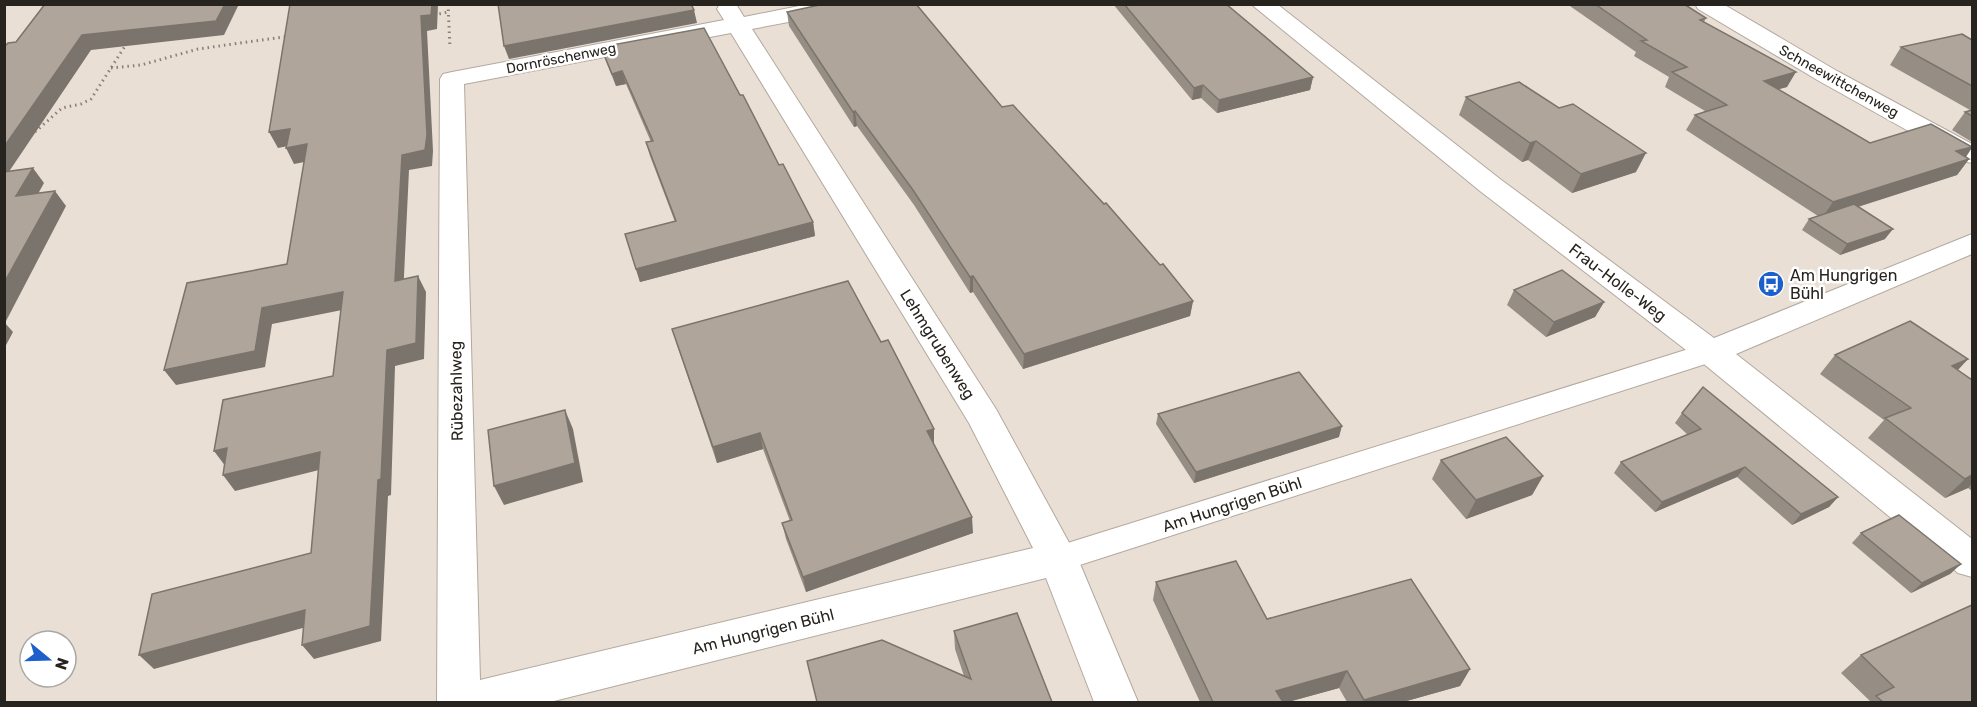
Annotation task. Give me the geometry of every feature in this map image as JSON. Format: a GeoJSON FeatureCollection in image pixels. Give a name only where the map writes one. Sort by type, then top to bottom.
{"type":"FeatureCollection","features":[{"type":"Feature","properties":{"kind":"street","name":"Dornröschenweg"},"geometry":{"type":"LineString","coordinates":[[452,79],[732,14],[847,4]]}},
{"type":"Feature","properties":{"kind":"street","name":"Frau-Holle-Weg"},"geometry":{"type":"LineString","coordinates":[[1262,4],[1490,185],[1711,352],[1972,561]]}},
{"type":"Feature","properties":{"kind":"street","name":"Schneewittchenweg"},"geometry":{"type":"LineString","coordinates":[[1706,4],[1828,76],[1972,155]]}},
{"type":"Feature","properties":{"kind":"street","name":"Lehmgrubenweg"},"geometry":{"type":"LineString","coordinates":[[732,14],[984,418],[1058,558],[1116,702]]}},
{"type":"Feature","properties":{"kind":"street","name":"Rübezahlweg"},"geometry":{"type":"LineString","coordinates":[[452,79],[459,702]]}},
{"type":"Feature","properties":{"kind":"street","name":"Am Hungrigen Bühl"},"geometry":{"type":"LineString","coordinates":[[1711,352],[1972,243]]}},
{"type":"Feature","properties":{"kind":"street","name":"Am Hungrigen Bühl"},"geometry":{"type":"LineString","coordinates":[[471,702],[1058,558]]}},
{"type":"Feature","properties":{"kind":"lane","name":"Am Hungrigen Bühl"},"geometry":{"type":"LineString","coordinates":[[1058,558],[1711,352]]}},
{"type":"Feature","properties":{"kind":"path"},"geometry":{"type":"LineString","coordinates":[[448,4],[452,79]]}},
{"type":"Feature","properties":{"kind":"path"},"geometry":{"type":"LineString","coordinates":[[425,16],[448,12]]}},
{"type":"Feature","properties":{"kind":"path"},"geometry":{"type":"LineString","coordinates":[[111,68],[141,65],[198,49],[300,34]]}},
{"type":"Feature","properties":{"kind":"path"},"geometry":{"type":"LineString","coordinates":[[30,136],[62,108],[81,104],[91,99],[129,41]]}},
{"type":"Feature","properties":{"kind":"building"},"geometry":{"type":"Polygon","coordinates":[[[45,4],[225,4],[216,21],[82,35],[4,147],[4,47],[8,43],[16,42],[45,4]]]}},
{"type":"Feature","properties":{"kind":"building"},"geometry":{"type":"Polygon","coordinates":[[[290,4],[432,4],[431,15],[421,16],[427,135],[425,150],[402,155],[395,281],[418,276],[416,343],[387,350],[381,479],[378,480],[370,626],[302,645],[305,610],[139,655],[152,594],[311,553],[320,452],[223,475],[227,448],[214,451],[223,400],[333,376],[343,292],[262,308],[255,351],[164,370],[187,283],[287,264],[307,144],[286,148],[290,129],[269,132],[290,4]]]}},
{"type":"Feature","properties":{"kind":"building"},"geometry":{"type":"Polygon","coordinates":[[[498,4],[691,4],[694,10],[504,46],[498,4]]]}},
{"type":"Feature","properties":{"kind":"building"},"geometry":{"type":"Polygon","coordinates":[[[824,4],[916,4],[1002,107],[1013,105],[1104,204],[1106,203],[1160,265],[1163,264],[1193,301],[1024,354],[913,190],[855,111],[853,112],[787,12],[824,4]]]}},
{"type":"Feature","properties":{"kind":"building"},"geometry":{"type":"Polygon","coordinates":[[[1124,4],[1226,4],[1313,77],[1219,100],[1203,85],[1194,88],[1124,4]]]}},
{"type":"Feature","properties":{"kind":"building"},"geometry":{"type":"Polygon","coordinates":[[[1595,4],[1684,4],[1706,18],[1700,20],[1796,72],[1764,81],[1870,143],[1931,124],[1972,147],[1956,151],[1969,159],[1833,202],[1695,115],[1727,105],[1672,72],[1687,67],[1641,41],[1647,40],[1595,4]]]}},
{"type":"Feature","properties":{"kind":"building"},"geometry":{"type":"Polygon","coordinates":[[[704,28],[740,95],[743,95],[779,165],[783,164],[813,222],[636,269],[625,234],[676,221],[646,142],[653,141],[622,71],[612,74],[601,47],[704,28]]]}},
{"type":"Feature","properties":{"kind":"building"},"geometry":{"type":"Polygon","coordinates":[[[1962,34],[1972,40],[1972,86],[1901,47],[1962,34]]]}},
{"type":"Feature","properties":{"kind":"building"},"geometry":{"type":"Polygon","coordinates":[[[1519,82],[1559,108],[1573,104],[1646,153],[1581,174],[1536,141],[1530,143],[1466,97],[1519,82]]]}},
{"type":"Feature","properties":{"kind":"building"},"geometry":{"type":"Polygon","coordinates":[[[33,168],[16,196],[55,191],[4,283],[4,172],[33,168]]]}},
{"type":"Feature","properties":{"kind":"building"},"geometry":{"type":"Polygon","coordinates":[[[1854,204],[1893,229],[1847,244],[1809,219],[1854,204]]]}},
{"type":"Feature","properties":{"kind":"building"},"geometry":{"type":"Polygon","coordinates":[[[1562,270],[1604,302],[1554,322],[1514,290],[1562,270]]]}},
{"type":"Feature","properties":{"kind":"building"},"geometry":{"type":"Polygon","coordinates":[[[848,281],[881,342],[888,340],[934,429],[927,431],[972,517],[803,577],[782,523],[792,520],[760,433],[713,447],[672,329],[848,281]]]}},
{"type":"Feature","properties":{"kind":"building"},"geometry":{"type":"Polygon","coordinates":[[[1910,321],[1968,359],[1952,366],[1972,380],[1972,475],[1965,479],[1885,418],[1911,408],[1835,355],[1910,321]]]}},
{"type":"Feature","properties":{"kind":"building"},"geometry":{"type":"Polygon","coordinates":[[[1299,372],[1342,426],[1196,472],[1158,414],[1299,372]]]}},
{"type":"Feature","properties":{"kind":"building"},"geometry":{"type":"Polygon","coordinates":[[[1703,387],[1838,497],[1801,514],[1745,467],[1662,502],[1621,462],[1701,429],[1682,413],[1703,387]]]}},
{"type":"Feature","properties":{"kind":"building"},"geometry":{"type":"Polygon","coordinates":[[[565,410],[575,463],[494,486],[488,430],[565,410]]]}},
{"type":"Feature","properties":{"kind":"building"},"geometry":{"type":"Polygon","coordinates":[[[1506,437],[1543,476],[1476,500],[1441,460],[1506,437]]]}},
{"type":"Feature","properties":{"kind":"building"},"geometry":{"type":"Polygon","coordinates":[[[1899,515],[1961,564],[1922,583],[1861,533],[1899,515]]]}},
{"type":"Feature","properties":{"kind":"building"},"geometry":{"type":"Polygon","coordinates":[[[1236,561],[1267,619],[1411,579],[1470,669],[1364,700],[1347,671],[1276,691],[1283,702],[1213,702],[1156,582],[1236,561]]]}},
{"type":"Feature","properties":{"kind":"building"},"geometry":{"type":"Polygon","coordinates":[[[1972,605],[1972,702],[1883,702],[1876,696],[1894,687],[1861,655],[1972,605]]]}},
{"type":"Feature","properties":{"kind":"building"},"geometry":{"type":"Polygon","coordinates":[[[1017,613],[1052,702],[817,702],[807,661],[882,640],[971,679],[954,631],[1017,613]]]}},
{"type":"Feature","properties":{"kind":"place","name":"Am Hungrigen Bühl"},"geometry":{"type":"Point","coordinates":[1771,284]}}]}
